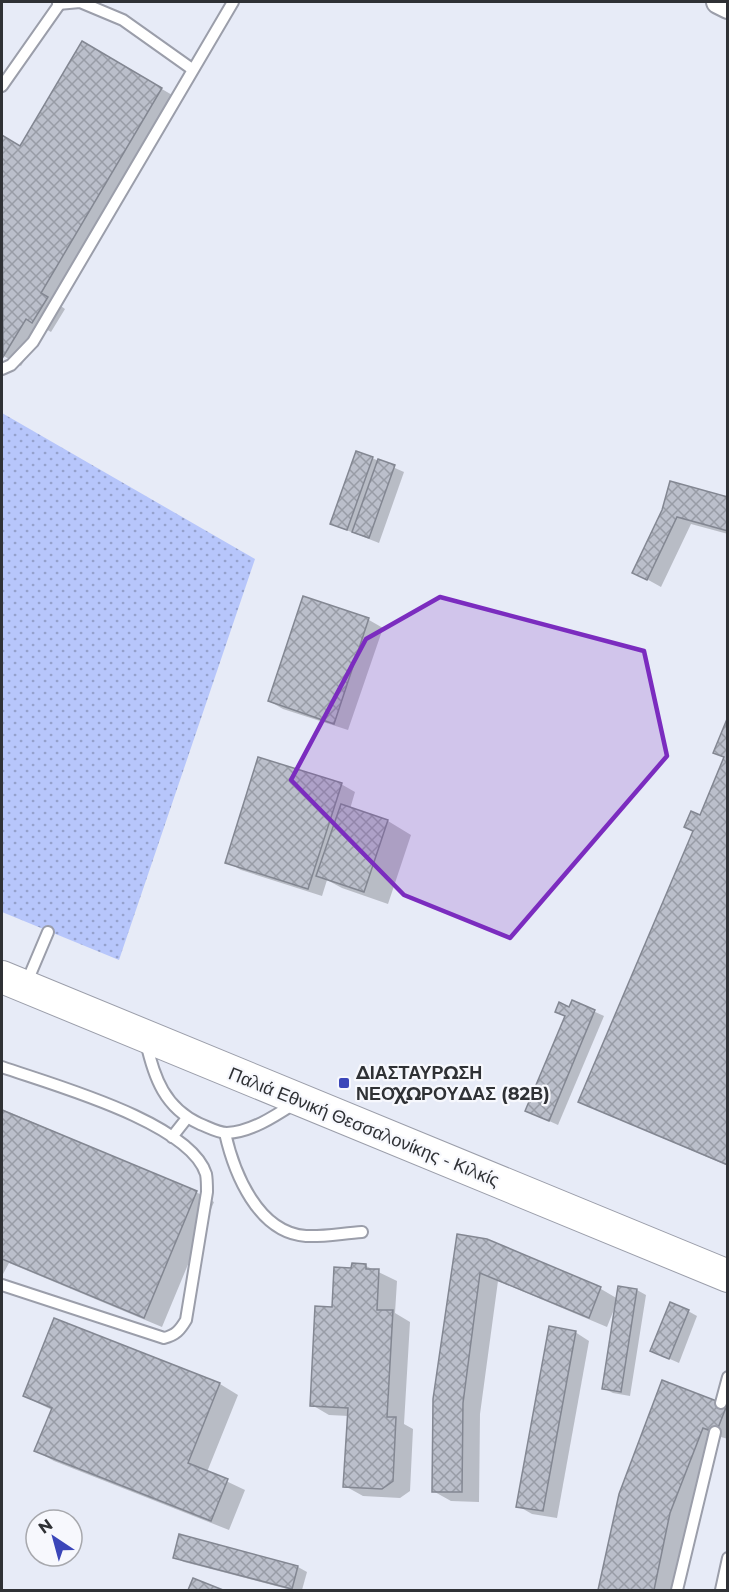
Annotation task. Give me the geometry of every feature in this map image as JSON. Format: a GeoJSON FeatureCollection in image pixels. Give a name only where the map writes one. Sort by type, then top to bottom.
{"type":"FeatureCollection","features":[{"type":"Feature","properties":{"kind":"main road","name":"Παλιά Εθνική Θεσσαλονίκης - Κιλκίς"},"geometry":{"type":"LineString","coordinates":[[13,982],[728,1276]]}},
{"type":"Feature","properties":{"kind":"street"},"geometry":{"type":"LineString","coordinates":[[718,2],[728,7]]}},
{"type":"Feature","properties":{"kind":"lane"},"geometry":{"type":"LineString","coordinates":[[2,86],[59,3],[80,2],[123,20],[192,69]]}},
{"type":"Feature","properties":{"kind":"lane"},"geometry":{"type":"LineString","coordinates":[[2,369],[10,365],[33,342],[232,2]]}},
{"type":"Feature","properties":{"kind":"lane"},"geometry":{"type":"LineString","coordinates":[[13,982],[48,932]]}},
{"type":"Feature","properties":{"kind":"lane"},"geometry":{"type":"LineString","coordinates":[[144,1036],[158,1085],[168,1102],[187,1118],[225,1133],[268,1120],[299,1101]]}},
{"type":"Feature","properties":{"kind":"lane"},"geometry":{"type":"LineString","coordinates":[[2,1067],[123,1111],[172,1137],[195,1155],[206,1174],[207,1192],[186,1320],[180,1331],[164,1338],[2,1285]]}},
{"type":"Feature","properties":{"kind":"lane"},"geometry":{"type":"LineString","coordinates":[[172,1137],[187,1118]]}},
{"type":"Feature","properties":{"kind":"lane"},"geometry":{"type":"LineString","coordinates":[[225,1133],[240,1180],[269,1219],[284,1230],[305,1236],[362,1232]]}},
{"type":"Feature","properties":{"kind":"lane"},"geometry":{"type":"LineString","coordinates":[[721,1403],[728,1377]]}},
{"type":"Feature","properties":{"kind":"lane"},"geometry":{"type":"LineString","coordinates":[[677,1590],[715,1432]]}},
{"type":"Feature","properties":{"kind":"lane"},"geometry":{"type":"LineString","coordinates":[[721,1590],[728,1558]]}},
{"type":"Feature","properties":{"kind":"highlighted area"},"geometry":{"type":"Polygon","coordinates":[[[440,597],[644,651],[667,756],[510,938],[404,895],[291,780],[366,639],[440,597]]]}},
{"type":"Feature","properties":{"kind":"shaded area"},"geometry":{"type":"Polygon","coordinates":[[[2,413],[255,559],[119,960],[2,912],[2,413]]]}},
{"type":"Feature","properties":{"kind":"building"},"geometry":{"type":"Polygon","coordinates":[[[82,41],[162,88],[41,293],[48,297],[32,323],[26,319],[3,357],[2,135],[20,146],[82,41]]]}},
{"type":"Feature","properties":{"kind":"building"},"geometry":{"type":"Polygon","coordinates":[[[356,451],[373,457],[347,530],[330,524],[356,451]]]}},
{"type":"Feature","properties":{"kind":"building"},"geometry":{"type":"Polygon","coordinates":[[[378,459],[395,465],[369,538],[352,532],[378,459]]]}},
{"type":"Feature","properties":{"kind":"building"},"geometry":{"type":"Polygon","coordinates":[[[670,481],[728,497],[728,531],[677,517],[647,580],[632,573],[662,510],[670,481]]]}},
{"type":"Feature","properties":{"kind":"building"},"geometry":{"type":"Polygon","coordinates":[[[303,596],[369,618],[334,724],[268,701],[303,596]]]}},
{"type":"Feature","properties":{"kind":"building"},"geometry":{"type":"Polygon","coordinates":[[[727,719],[728,1165],[578,1102],[693,831],[684,827],[691,811],[700,815],[724,757],[713,753],[727,719]]]}},
{"type":"Feature","properties":{"kind":"building"},"geometry":{"type":"Polygon","coordinates":[[[258,757],[342,783],[308,889],[225,863],[258,757]]]}},
{"type":"Feature","properties":{"kind":"building"},"geometry":{"type":"Polygon","coordinates":[[[341,804],[388,820],[364,892],[316,876],[341,804]]]}},
{"type":"Feature","properties":{"kind":"building"},"geometry":{"type":"Polygon","coordinates":[[[572,1000],[595,1010],[549,1121],[525,1111],[565,1016],[555,1012],[559,1002],[569,1007],[572,1000]]]}},
{"type":"Feature","properties":{"kind":"building"},"geometry":{"type":"Polygon","coordinates":[[[2,1110],[197,1191],[144,1318],[2,1259],[2,1110]]]}},
{"type":"Feature","properties":{"kind":"building"},"geometry":{"type":"Polygon","coordinates":[[[457,1234],[487,1239],[601,1287],[589,1318],[480,1273],[463,1403],[462,1492],[432,1492],[433,1399],[457,1234]]]}},
{"type":"Feature","properties":{"kind":"building"},"geometry":{"type":"Polygon","coordinates":[[[352,1263],[366,1264],[366,1269],[379,1269],[377,1310],[393,1310],[387,1417],[396,1417],[393,1481],[382,1489],[343,1487],[348,1408],[310,1406],[315,1306],[332,1307],[334,1267],[351,1268],[352,1263]]]}},
{"type":"Feature","properties":{"kind":"building"},"geometry":{"type":"Polygon","coordinates":[[[618,1286],[637,1289],[621,1392],[602,1389],[618,1286]]]}},
{"type":"Feature","properties":{"kind":"building"},"geometry":{"type":"Polygon","coordinates":[[[670,1302],[689,1310],[669,1359],[650,1351],[670,1302]]]}},
{"type":"Feature","properties":{"kind":"building"},"geometry":{"type":"Polygon","coordinates":[[[54,1318],[220,1383],[188,1463],[228,1479],[211,1521],[34,1451],[52,1408],[23,1396],[54,1318]]]}},
{"type":"Feature","properties":{"kind":"building"},"geometry":{"type":"Polygon","coordinates":[[[549,1326],[576,1331],[543,1511],[516,1507],[549,1326]]]}},
{"type":"Feature","properties":{"kind":"building"},"geometry":{"type":"Polygon","coordinates":[[[662,1380],[727,1405],[716,1433],[703,1428],[670,1513],[654,1590],[598,1590],[619,1494],[662,1380]]]}},
{"type":"Feature","properties":{"kind":"building"},"geometry":{"type":"Polygon","coordinates":[[[179,1534],[298,1566],[292,1589],[173,1558],[179,1534]]]}},
{"type":"Feature","properties":{"kind":"building"},"geometry":{"type":"Polygon","coordinates":[[[193,1578],[223,1590],[188,1590],[193,1578]]]}},
{"type":"Feature","properties":{"kind":"place","name":"ΔΙΑΣΤΑΥΡΩΣΗ ΝΕΟΧΩΡΟΥΔΑΣ (82Β)"},"geometry":{"type":"Point","coordinates":[344,1083]}}]}
